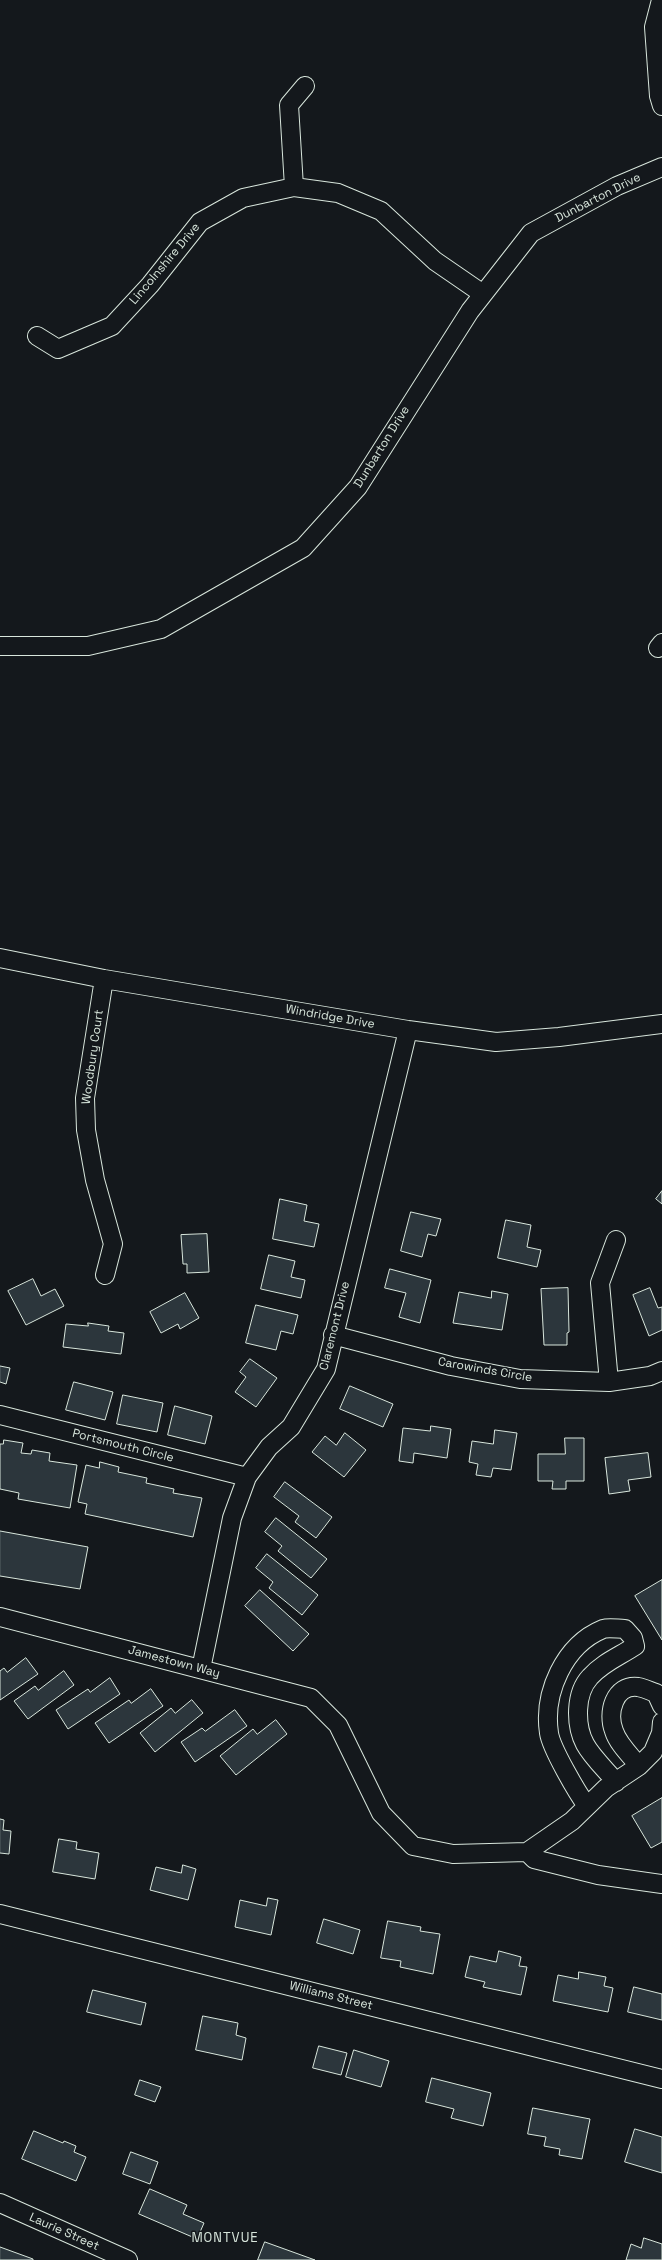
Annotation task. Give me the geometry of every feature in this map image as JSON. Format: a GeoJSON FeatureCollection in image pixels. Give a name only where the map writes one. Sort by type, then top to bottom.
{"type":"FeatureCollection","features":[{"type":"Feature","properties":{"kind":"street"},"geometry":{"type":"LineString","coordinates":[[661,0],[654,27],[659,96],[662,106]]}},
{"type":"Feature","properties":{"kind":"street"},"geometry":{"type":"LineString","coordinates":[[294,187],[289,105],[305,86]]}},
{"type":"Feature","properties":{"kind":"street","name":"Dunbarton Drive"},"geometry":{"type":"LineString","coordinates":[[0,646],[88,646],[161,629],[303,548],[358,487],[406,409],[470,311],[531,233],[617,186],[662,167]]}},
{"type":"Feature","properties":{"kind":"street","name":"Lincolnshire Drive"},"geometry":{"type":"LineString","coordinates":[[37,336],[58,348],[112,326],[150,284],[200,222],[243,198],[294,187],[338,193],[381,211],[435,261],[483,294]]}},
{"type":"Feature","properties":{"kind":"street","name":"Windridge Drive"},"geometry":{"type":"LineString","coordinates":[[0,958],[104,979],[408,1030],[496,1042],[559,1038],[662,1024]]}},
{"type":"Feature","properties":{"kind":"street","name":"Woodbury Court"},"geometry":{"type":"LineString","coordinates":[[104,979],[85,1098],[86,1130],[95,1180],[113,1244],[105,1275]]}},
{"type":"Feature","properties":{"kind":"street","name":"Claremont Drive"},"geometry":{"type":"LineString","coordinates":[[201,1669],[232,1518],[247,1477],[269,1447],[292,1427],[313,1394],[326,1369],[408,1030]]}},
{"type":"Feature","properties":{"kind":"street"},"geometry":{"type":"LineString","coordinates":[[609,1382],[600,1283],[616,1240]]}},
{"type":"Feature","properties":{"kind":"street","name":"Carowinds Circle"},"geometry":{"type":"LineString","coordinates":[[333,1335],[451,1366],[520,1379],[609,1382],[650,1376],[662,1371]]}},
{"type":"Feature","properties":{"kind":"street","name":"Portsmouth Circle"},"geometry":{"type":"LineString","coordinates":[[0,1415],[247,1477]]}},
{"type":"Feature","properties":{"kind":"street","name":"Jamestown Way"},"geometry":{"type":"LineString","coordinates":[[0,1617],[311,1698],[338,1725],[381,1813],[413,1846],[453,1854],[527,1852]]}},
{"type":"Feature","properties":{"kind":"street"},"geometry":{"type":"LineString","coordinates":[[587,1806],[578,1793],[549,1734],[550,1695],[563,1664],[586,1639],[604,1629],[624,1629],[633,1638],[635,1646],[612,1659],[590,1677],[583,1686],[578,1717],[585,1744],[616,1782]]}},
{"type":"Feature","properties":{"kind":"street"},"geometry":{"type":"LineString","coordinates":[[639,1766],[614,1733],[611,1722],[613,1703],[617,1694],[627,1688],[638,1687],[656,1693],[662,1706]]}},
{"type":"Feature","properties":{"kind":"street"},"geometry":{"type":"LineString","coordinates":[[662,1722],[661,1733],[653,1752],[639,1766],[616,1782],[587,1806],[572,1821],[527,1852],[534,1860],[598,1875],[662,1884]]}},
{"type":"Feature","properties":{"kind":"street","name":"Williams Street"},"geometry":{"type":"LineString","coordinates":[[0,1914],[662,2079]]}},
{"type":"Feature","properties":{"kind":"street","name":"Laurie Street"},"geometry":{"type":"LineString","coordinates":[[0,2203],[128,2260]]}},
{"type":"Feature","properties":{"kind":"building"},"geometry":{"type":"Polygon","coordinates":[[[662,1191],[662,1204],[656,1199],[662,1191]]]}},
{"type":"Feature","properties":{"kind":"building"},"geometry":{"type":"Polygon","coordinates":[[[280,1199],[307,1205],[304,1221],[319,1224],[314,1247],[273,1239],[280,1199]]]}},
{"type":"Feature","properties":{"kind":"building"},"geometry":{"type":"Polygon","coordinates":[[[411,1212],[441,1219],[436,1236],[428,1234],[422,1257],[401,1251],[411,1212]]]}},
{"type":"Feature","properties":{"kind":"building"},"geometry":{"type":"Polygon","coordinates":[[[506,1220],[531,1225],[527,1247],[541,1250],[537,1267],[498,1258],[506,1220]]]}},
{"type":"Feature","properties":{"kind":"building"},"geometry":{"type":"Polygon","coordinates":[[[207,1234],[209,1272],[187,1273],[187,1264],[183,1264],[181,1235],[207,1234]]]}},
{"type":"Feature","properties":{"kind":"building"},"geometry":{"type":"Polygon","coordinates":[[[269,1255],[295,1261],[291,1277],[305,1280],[301,1298],[261,1289],[269,1255]]]}},
{"type":"Feature","properties":{"kind":"building"},"geometry":{"type":"Polygon","coordinates":[[[390,1269],[431,1280],[420,1323],[399,1317],[406,1293],[385,1288],[390,1269]]]}},
{"type":"Feature","properties":{"kind":"building"},"geometry":{"type":"Polygon","coordinates":[[[33,1279],[41,1296],[55,1289],[64,1306],[26,1325],[8,1291],[33,1279]]]}},
{"type":"Feature","properties":{"kind":"building"},"geometry":{"type":"Polygon","coordinates":[[[568,1288],[569,1332],[567,1333],[567,1345],[544,1345],[541,1289],[568,1288]]]}},
{"type":"Feature","properties":{"kind":"building"},"geometry":{"type":"Polygon","coordinates":[[[650,1288],[658,1308],[662,1307],[662,1330],[649,1336],[633,1295],[650,1288]]]}},
{"type":"Feature","properties":{"kind":"building"},"geometry":{"type":"Polygon","coordinates":[[[492,1291],[508,1294],[502,1330],[453,1323],[459,1292],[491,1298],[492,1291]]]}},
{"type":"Feature","properties":{"kind":"building"},"geometry":{"type":"Polygon","coordinates":[[[185,1293],[199,1318],[180,1329],[178,1324],[161,1333],[150,1312],[185,1293]]]}},
{"type":"Feature","properties":{"kind":"building"},"geometry":{"type":"Polygon","coordinates":[[[256,1305],[298,1315],[293,1334],[281,1331],[276,1350],[246,1343],[256,1305]]]}},
{"type":"Feature","properties":{"kind":"building"},"geometry":{"type":"Polygon","coordinates":[[[88,1323],[109,1326],[108,1331],[124,1333],[121,1354],[63,1347],[66,1324],[88,1326],[88,1323]]]}},
{"type":"Feature","properties":{"kind":"building"},"geometry":{"type":"Polygon","coordinates":[[[250,1359],[277,1378],[256,1407],[235,1392],[246,1377],[240,1372],[250,1359]]]}},
{"type":"Feature","properties":{"kind":"building"},"geometry":{"type":"Polygon","coordinates":[[[0,1366],[10,1368],[6,1384],[0,1382],[0,1366]]]}},
{"type":"Feature","properties":{"kind":"building"},"geometry":{"type":"Polygon","coordinates":[[[74,1382],[113,1392],[105,1420],[66,1410],[74,1382]]]}},
{"type":"Feature","properties":{"kind":"building"},"geometry":{"type":"Polygon","coordinates":[[[350,1386],[393,1404],[383,1427],[340,1409],[350,1386]]]}},
{"type":"Feature","properties":{"kind":"building"},"geometry":{"type":"Polygon","coordinates":[[[123,1395],[163,1403],[157,1432],[117,1424],[123,1395]]]}},
{"type":"Feature","properties":{"kind":"building"},"geometry":{"type":"Polygon","coordinates":[[[175,1406],[212,1416],[205,1444],[168,1435],[175,1406]]]}},
{"type":"Feature","properties":{"kind":"building"},"geometry":{"type":"Polygon","coordinates":[[[431,1426],[451,1429],[447,1458],[414,1453],[413,1463],[399,1461],[403,1428],[430,1431],[431,1426]]]}},
{"type":"Feature","properties":{"kind":"building"},"geometry":{"type":"Polygon","coordinates":[[[495,1430],[517,1433],[511,1470],[493,1468],[491,1477],[476,1475],[478,1464],[469,1462],[472,1441],[493,1444],[495,1430]]]}},
{"type":"Feature","properties":{"kind":"building"},"geometry":{"type":"Polygon","coordinates":[[[345,1433],[366,1450],[344,1477],[312,1452],[325,1436],[336,1445],[345,1433]]]}},
{"type":"Feature","properties":{"kind":"building"},"geometry":{"type":"Polygon","coordinates":[[[565,1438],[584,1438],[584,1481],[566,1481],[566,1489],[552,1489],[553,1481],[538,1481],[538,1454],[565,1454],[565,1438]]]}},
{"type":"Feature","properties":{"kind":"building"},"geometry":{"type":"Polygon","coordinates":[[[4,1440],[23,1443],[21,1453],[31,1454],[32,1450],[50,1453],[49,1461],[77,1465],[70,1508],[18,1499],[19,1493],[0,1489],[0,1444],[3,1444],[4,1440]]]}},
{"type":"Feature","properties":{"kind":"building"},"geometry":{"type":"Polygon","coordinates":[[[648,1453],[651,1477],[628,1480],[630,1491],[609,1494],[605,1458],[648,1453]]]}},
{"type":"Feature","properties":{"kind":"building"},"geometry":{"type":"Polygon","coordinates":[[[100,1462],[119,1467],[118,1472],[147,1478],[146,1483],[174,1489],[173,1493],[202,1498],[193,1537],[85,1514],[87,1504],[78,1502],[86,1465],[99,1468],[100,1462]]]}},
{"type":"Feature","properties":{"kind":"building"},"geometry":{"type":"Polygon","coordinates":[[[285,1482],[332,1517],[316,1538],[295,1522],[299,1516],[274,1497],[285,1482]]]}},
{"type":"Feature","properties":{"kind":"building"},"geometry":{"type":"Polygon","coordinates":[[[276,1518],[327,1559],[311,1578],[278,1551],[282,1546],[265,1532],[276,1518]]]}},
{"type":"Feature","properties":{"kind":"building"},"geometry":{"type":"Polygon","coordinates":[[[0,1531],[88,1547],[80,1589],[0,1576],[0,1531]]]}},
{"type":"Feature","properties":{"kind":"building"},"geometry":{"type":"Polygon","coordinates":[[[267,1554],[318,1595],[302,1615],[269,1588],[273,1582],[256,1568],[267,1554]]]}},
{"type":"Feature","properties":{"kind":"building"},"geometry":{"type":"Polygon","coordinates":[[[662,1580],[662,1640],[635,1596],[662,1580]]]}},
{"type":"Feature","properties":{"kind":"building"},"geometry":{"type":"Polygon","coordinates":[[[260,1590],[309,1634],[293,1651],[245,1606],[260,1590]]]}},
{"type":"Feature","properties":{"kind":"building"},"geometry":{"type":"Polygon","coordinates":[[[26,1658],[38,1674],[0,1700],[0,1671],[4,1668],[7,1672],[26,1658]]]}},
{"type":"Feature","properties":{"kind":"building"},"geometry":{"type":"Polygon","coordinates":[[[64,1671],[74,1685],[28,1719],[14,1701],[35,1686],[38,1690],[64,1671]]]}},
{"type":"Feature","properties":{"kind":"building"},"geometry":{"type":"Polygon","coordinates":[[[110,1678],[120,1694],[68,1729],[56,1710],[88,1689],[90,1692],[110,1678]]]}},
{"type":"Feature","properties":{"kind":"building"},"geometry":{"type":"Polygon","coordinates":[[[151,1689],[163,1706],[109,1743],[95,1723],[129,1700],[131,1703],[151,1689]]]}},
{"type":"Feature","properties":{"kind":"building"},"geometry":{"type":"Polygon","coordinates":[[[192,1700],[203,1713],[155,1752],[140,1733],[171,1708],[175,1713],[192,1700]]]}},
{"type":"Feature","properties":{"kind":"building"},"geometry":{"type":"Polygon","coordinates":[[[235,1710],[247,1726],[195,1762],[181,1742],[202,1728],[205,1731],[235,1710]]]}},
{"type":"Feature","properties":{"kind":"building"},"geometry":{"type":"Polygon","coordinates":[[[276,1720],[287,1734],[236,1775],[220,1756],[253,1729],[257,1734],[276,1720]]]}},
{"type":"Feature","properties":{"kind":"building"},"geometry":{"type":"Polygon","coordinates":[[[662,1798],[662,1842],[651,1848],[632,1816],[662,1798]]]}},
{"type":"Feature","properties":{"kind":"building"},"geometry":{"type":"Polygon","coordinates":[[[0,1819],[4,1820],[3,1830],[11,1831],[9,1854],[0,1853],[0,1819]]]}},
{"type":"Feature","properties":{"kind":"building"},"geometry":{"type":"Polygon","coordinates":[[[59,1839],[77,1842],[76,1849],[99,1853],[95,1879],[53,1872],[59,1839]]]}},
{"type":"Feature","properties":{"kind":"building"},"geometry":{"type":"Polygon","coordinates":[[[183,1865],[196,1869],[188,1900],[150,1890],[156,1867],[181,1873],[183,1865]]]}},
{"type":"Feature","properties":{"kind":"building"},"geometry":{"type":"Polygon","coordinates":[[[268,1898],[278,1900],[271,1935],[235,1927],[240,1900],[266,1906],[268,1898]]]}},
{"type":"Feature","properties":{"kind":"building"},"geometry":{"type":"Polygon","coordinates":[[[324,1919],[360,1930],[353,1954],[317,1943],[324,1919]]]}},
{"type":"Feature","properties":{"kind":"building"},"geometry":{"type":"Polygon","coordinates":[[[388,1921],[421,1927],[420,1931],[440,1934],[433,1974],[400,1967],[401,1961],[381,1958],[388,1921]]]}},
{"type":"Feature","properties":{"kind":"building"},"geometry":{"type":"Polygon","coordinates":[[[499,1951],[521,1957],[519,1966],[527,1967],[521,1995],[483,1987],[485,1982],[465,1977],[470,1956],[496,1962],[499,1951]]]}},
{"type":"Feature","properties":{"kind":"building"},"geometry":{"type":"Polygon","coordinates":[[[579,1972],[606,1977],[604,1986],[613,1988],[608,2012],[553,2001],[558,1975],[578,1979],[579,1972]]]}},
{"type":"Feature","properties":{"kind":"building"},"geometry":{"type":"Polygon","coordinates":[[[634,1987],[662,1994],[662,2020],[628,2012],[634,1987]]]}},
{"type":"Feature","properties":{"kind":"building"},"geometry":{"type":"Polygon","coordinates":[[[93,1990],[146,2003],[141,2025],[87,2012],[93,1990]]]}},
{"type":"Feature","properties":{"kind":"building"},"geometry":{"type":"Polygon","coordinates":[[[203,2016],[238,2023],[236,2035],[246,2038],[242,2060],[196,2050],[203,2016]]]}},
{"type":"Feature","properties":{"kind":"building"},"geometry":{"type":"Polygon","coordinates":[[[319,2046],[347,2053],[341,2075],[313,2068],[319,2046]]]}},
{"type":"Feature","properties":{"kind":"building"},"geometry":{"type":"Polygon","coordinates":[[[354,2050],[389,2061],[381,2087],[346,2077],[354,2050]]]}},
{"type":"Feature","properties":{"kind":"building"},"geometry":{"type":"Polygon","coordinates":[[[432,2078],[491,2093],[483,2126],[451,2118],[454,2109],[426,2102],[432,2078]]]}},
{"type":"Feature","properties":{"kind":"building"},"geometry":{"type":"Polygon","coordinates":[[[140,2080],[161,2087],[155,2102],[135,2095],[140,2080]]]}},
{"type":"Feature","properties":{"kind":"building"},"geometry":{"type":"Polygon","coordinates":[[[533,2108],[590,2119],[582,2159],[559,2155],[560,2149],[544,2146],[546,2137],[528,2134],[533,2108]]]}},
{"type":"Feature","properties":{"kind":"building"},"geometry":{"type":"Polygon","coordinates":[[[635,2129],[662,2137],[662,2173],[625,2162],[635,2129]]]}},
{"type":"Feature","properties":{"kind":"building"},"geometry":{"type":"Polygon","coordinates":[[[34,2131],[63,2143],[64,2141],[76,2146],[74,2152],[86,2157],[76,2181],[22,2159],[34,2131]]]}},
{"type":"Feature","properties":{"kind":"building"},"geometry":{"type":"Polygon","coordinates":[[[131,2152],[158,2162],[150,2184],[123,2174],[131,2152]]]}},
{"type":"Feature","properties":{"kind":"building"},"geometry":{"type":"Polygon","coordinates":[[[150,2189],[187,2205],[183,2214],[204,2223],[197,2239],[139,2214],[150,2189]]]}},
{"type":"Feature","properties":{"kind":"building"},"geometry":{"type":"Polygon","coordinates":[[[644,2238],[662,2244],[662,2260],[626,2260],[631,2244],[641,2248],[644,2238]]]}},
{"type":"Feature","properties":{"kind":"building"},"geometry":{"type":"Polygon","coordinates":[[[265,2242],[315,2260],[258,2260],[265,2242]]]}},
{"type":"Feature","properties":{"kind":"building"},"geometry":{"type":"Polygon","coordinates":[[[0,2247],[33,2259],[33,2260],[0,2260],[0,2247]]]}},
{"type":"Feature","properties":{"kind":"district","name":"MONTVUE"},"geometry":{"type":"Point","coordinates":[225,2238]}}]}
